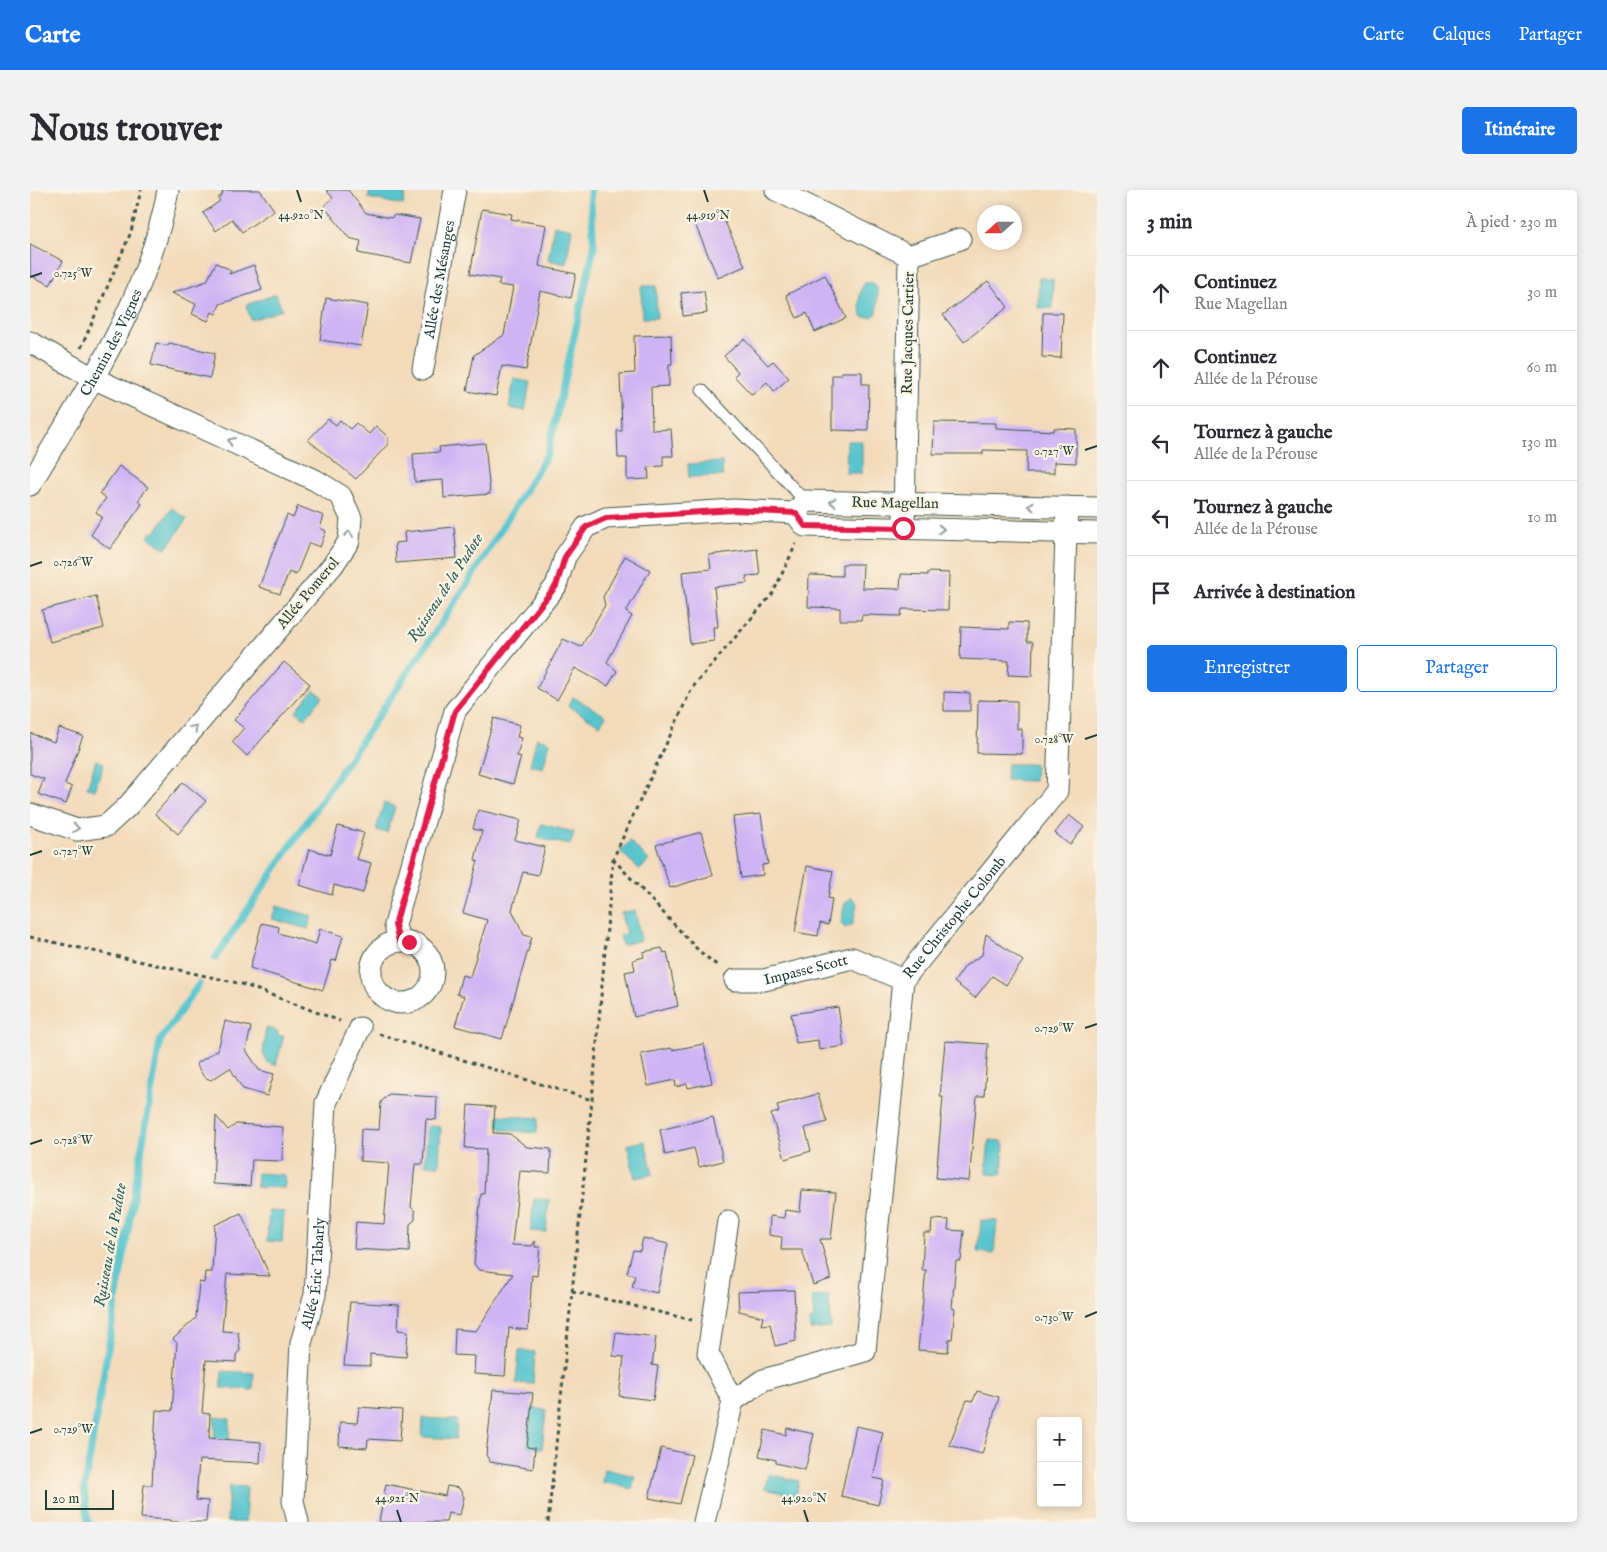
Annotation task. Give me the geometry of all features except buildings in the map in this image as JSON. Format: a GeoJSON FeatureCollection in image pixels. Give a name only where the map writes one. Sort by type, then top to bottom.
{"type":"FeatureCollection","features":[{"type":"Feature","properties":{"kind":"street","name":"Chemin des Vignes"},"geometry":{"type":"LineString","coordinates":[[30,485],[93,378],[143,278],[168,190]]}},
{"type":"Feature","properties":{"kind":"street","name":"Allée des Mésanges"},"geometry":{"type":"LineString","coordinates":[[423,369],[456,190]]}},
{"type":"Feature","properties":{"kind":"street","name":"Rue Jacques Cartier"},"geometry":{"type":"LineString","coordinates":[[776,190],[909,256],[903,528]]}},
{"type":"Feature","properties":{"kind":"street"},"geometry":{"type":"LineString","coordinates":[[909,256],[960,239]]}},
{"type":"Feature","properties":{"kind":"street","name":"Allée Pomerol"},"geometry":{"type":"LineString","coordinates":[[30,342],[93,378],[315,480],[341,496],[351,518],[349,541],[333,564],[127,806],[106,826],[77,830],[30,814]]}},
{"type":"Feature","properties":{"kind":"street","name":"Rue Magellan"},"geometry":{"type":"LineString","coordinates":[[802,513],[904,504],[1097,508]]}},
{"type":"Feature","properties":{"kind":"street","name":"Rue Christophe Colomb"},"geometry":{"type":"LineString","coordinates":[[733,1401],[763,1380],[865,1351],[903,980],[1057,791],[1067,507]]}},
{"type":"Feature","properties":{"kind":"street"},"geometry":{"type":"LineString","coordinates":[[399,941],[395,925],[455,711],[556,586],[565,557],[586,527],[606,518],[634,516],[734,510],[802,513]]}},
{"type":"Feature","properties":{"kind":"street","name":"Rue Magellan"},"geometry":{"type":"LineString","coordinates":[[802,513],[903,528],[1097,533]]}},
{"type":"Feature","properties":{"kind":"street","name":"Impasse Scott"},"geometry":{"type":"LineString","coordinates":[[735,980],[764,980],[852,958],[903,980]]}},
{"type":"Feature","properties":{"kind":"street","name":"Allée Éric Tabarly"},"geometry":{"type":"LineString","coordinates":[[298,1522],[293,1501],[301,1343],[315,1295],[326,1103],[360,1028]]}},
{"type":"Feature","properties":{"kind":"street"},"geometry":{"type":"LineString","coordinates":[[704,1522],[733,1401],[708,1354],[728,1221]]}},
{"type":"Feature","properties":{"kind":"lane"},"geometry":{"type":"LineString","coordinates":[[702,390],[802,513]]}},
{"type":"Feature","properties":{"kind":"path"},"geometry":{"type":"LineString","coordinates":[[73,367],[131,232],[141,190]]}},
{"type":"Feature","properties":{"kind":"path"},"geometry":{"type":"LineString","coordinates":[[548,1522],[592,1100],[613,859],[692,688],[773,593],[802,513]]}},
{"type":"Feature","properties":{"kind":"path"},"geometry":{"type":"LineString","coordinates":[[613,859],[699,951],[735,980]]}},
{"type":"Feature","properties":{"kind":"path"},"geometry":{"type":"LineString","coordinates":[[30,937],[242,984],[360,1028],[592,1100]]}},
{"type":"Feature","properties":{"kind":"path"},"geometry":{"type":"LineString","coordinates":[[572,1291],[712,1325]]}},
{"type":"Feature","properties":{"kind":"water"},"geometry":{"type":"Polygon","coordinates":[[[370,190],[406,190],[403,205],[368,198],[370,190]]]}},
{"type":"Feature","properties":{"kind":"water"},"geometry":{"type":"Polygon","coordinates":[[[554,225],[572,229],[566,264],[548,260],[554,225]]]}},
{"type":"Feature","properties":{"kind":"water"},"geometry":{"type":"Polygon","coordinates":[[[1039,278],[1053,279],[1053,308],[1038,308],[1039,278]]]}},
{"type":"Feature","properties":{"kind":"water"},"geometry":{"type":"Polygon","coordinates":[[[865,283],[874,283],[878,290],[877,313],[872,317],[863,317],[860,309],[859,300],[865,283]]]}},
{"type":"Feature","properties":{"kind":"water"},"geometry":{"type":"Polygon","coordinates":[[[641,286],[656,286],[657,318],[642,318],[641,286]]]}},
{"type":"Feature","properties":{"kind":"water"},"geometry":{"type":"Polygon","coordinates":[[[276,294],[282,310],[251,320],[246,305],[276,294]]]}},
{"type":"Feature","properties":{"kind":"water"},"geometry":{"type":"Polygon","coordinates":[[[514,379],[530,382],[525,411],[509,408],[514,379]]]}},
{"type":"Feature","properties":{"kind":"water"},"geometry":{"type":"Polygon","coordinates":[[[847,441],[862,441],[862,473],[846,473],[847,441]]]}},
{"type":"Feature","properties":{"kind":"water"},"geometry":{"type":"Polygon","coordinates":[[[722,462],[723,476],[689,477],[688,464],[722,462]]]}},
{"type":"Feature","properties":{"kind":"water"},"geometry":{"type":"Polygon","coordinates":[[[172,508],[187,519],[166,549],[148,537],[152,532],[154,533],[172,508]]]}},
{"type":"Feature","properties":{"kind":"water"},"geometry":{"type":"Polygon","coordinates":[[[314,690],[323,697],[305,718],[296,711],[314,690]]]}},
{"type":"Feature","properties":{"kind":"water"},"geometry":{"type":"Polygon","coordinates":[[[573,697],[606,716],[600,725],[568,706],[573,697]]]}},
{"type":"Feature","properties":{"kind":"water"},"geometry":{"type":"Polygon","coordinates":[[[537,738],[550,742],[543,768],[530,765],[537,738]]]}},
{"type":"Feature","properties":{"kind":"water"},"geometry":{"type":"Polygon","coordinates":[[[96,760],[104,763],[95,790],[87,788],[96,760]]]}},
{"type":"Feature","properties":{"kind":"water"},"geometry":{"type":"Polygon","coordinates":[[[1007,764],[1035,764],[1034,781],[1006,780],[1007,764]]]}},
{"type":"Feature","properties":{"kind":"water"},"geometry":{"type":"Polygon","coordinates":[[[384,803],[395,807],[387,833],[376,830],[384,803]]]}},
{"type":"Feature","properties":{"kind":"water"},"geometry":{"type":"Polygon","coordinates":[[[541,824],[574,832],[570,845],[538,838],[541,824]]]}},
{"type":"Feature","properties":{"kind":"water"},"geometry":{"type":"Polygon","coordinates":[[[630,841],[649,860],[640,870],[620,851],[630,841]]]}},
{"type":"Feature","properties":{"kind":"water"},"geometry":{"type":"Polygon","coordinates":[[[852,897],[857,903],[853,924],[845,928],[841,922],[845,903],[852,897]]]}},
{"type":"Feature","properties":{"kind":"water"},"geometry":{"type":"Polygon","coordinates":[[[276,906],[312,916],[308,929],[272,919],[276,906]]]}},
{"type":"Feature","properties":{"kind":"water"},"geometry":{"type":"Polygon","coordinates":[[[635,910],[641,940],[622,945],[620,935],[626,934],[621,913],[635,910]]]}},
{"type":"Feature","properties":{"kind":"water"},"geometry":{"type":"Polygon","coordinates":[[[266,1028],[278,1031],[277,1035],[284,1036],[276,1065],[267,1062],[263,1054],[266,1028]]]}},
{"type":"Feature","properties":{"kind":"water"},"geometry":{"type":"Polygon","coordinates":[[[499,1115],[538,1118],[537,1133],[502,1130],[498,1126],[499,1115]]]}},
{"type":"Feature","properties":{"kind":"water"},"geometry":{"type":"Polygon","coordinates":[[[428,1126],[441,1127],[439,1165],[425,1165],[428,1126]]]}},
{"type":"Feature","properties":{"kind":"water"},"geometry":{"type":"Polygon","coordinates":[[[989,1140],[1002,1141],[1004,1144],[1002,1173],[1000,1175],[987,1174],[986,1171],[989,1140]]]}},
{"type":"Feature","properties":{"kind":"water"},"geometry":{"type":"Polygon","coordinates":[[[645,1141],[653,1174],[635,1178],[627,1145],[645,1141]]]}},
{"type":"Feature","properties":{"kind":"water"},"geometry":{"type":"Polygon","coordinates":[[[257,1173],[285,1175],[285,1188],[256,1187],[257,1173]]]}},
{"type":"Feature","properties":{"kind":"water"},"geometry":{"type":"Polygon","coordinates":[[[534,1199],[549,1200],[546,1232],[530,1231],[534,1199]]]}},
{"type":"Feature","properties":{"kind":"water"},"geometry":{"type":"Polygon","coordinates":[[[269,1211],[284,1212],[282,1242],[267,1241],[269,1211]]]}},
{"type":"Feature","properties":{"kind":"water"},"geometry":{"type":"Polygon","coordinates":[[[981,1220],[997,1221],[994,1254],[978,1252],[981,1220]]]}},
{"type":"Feature","properties":{"kind":"water"},"geometry":{"type":"Polygon","coordinates":[[[829,1296],[831,1328],[810,1330],[810,1320],[814,1320],[812,1297],[829,1296]]]}},
{"type":"Feature","properties":{"kind":"water"},"geometry":{"type":"Polygon","coordinates":[[[519,1350],[535,1352],[533,1384],[516,1383],[519,1350]]]}},
{"type":"Feature","properties":{"kind":"water"},"geometry":{"type":"Polygon","coordinates":[[[222,1371],[254,1373],[253,1390],[221,1388],[222,1371]]]}},
{"type":"Feature","properties":{"kind":"water"},"geometry":{"type":"Polygon","coordinates":[[[531,1408],[546,1410],[542,1449],[527,1447],[531,1408]]]}},
{"type":"Feature","properties":{"kind":"water"},"geometry":{"type":"Polygon","coordinates":[[[215,1417],[230,1419],[229,1447],[214,1446],[215,1417]]]}},
{"type":"Feature","properties":{"kind":"water"},"geometry":{"type":"Polygon","coordinates":[[[423,1418],[457,1420],[456,1439],[422,1437],[423,1418]]]}},
{"type":"Feature","properties":{"kind":"water"},"geometry":{"type":"Polygon","coordinates":[[[604,1469],[635,1476],[632,1489],[602,1482],[604,1469]]]}},
{"type":"Feature","properties":{"kind":"water"},"geometry":{"type":"Polygon","coordinates":[[[768,1474],[799,1481],[796,1496],[765,1489],[768,1474]]]}},
{"type":"Feature","properties":{"kind":"water"},"geometry":{"type":"Polygon","coordinates":[[[229,1486],[247,1487],[245,1522],[227,1522],[229,1486]]]}},
{"type":"Feature","properties":{"kind":"waterway","name":"Ruisseau de la Pudote"},"geometry":{"type":"LineString","coordinates":[[215,958],[466,586],[548,453],[594,247],[590,190]]}},
{"type":"Feature","properties":{"kind":"waterway","name":"Ruisseau de la Pudote"},"geometry":{"type":"LineString","coordinates":[[88,1522],[84,1490],[160,1041],[199,984]]}},
{"type":"Feature","properties":{"kind":"route"},"geometry":{"type":"LineString","coordinates":[[409,942],[399,941],[395,925],[455,711],[556,586],[565,557],[586,527],[606,518],[734,510],[796,513],[805,526],[903,528]]}}]}
